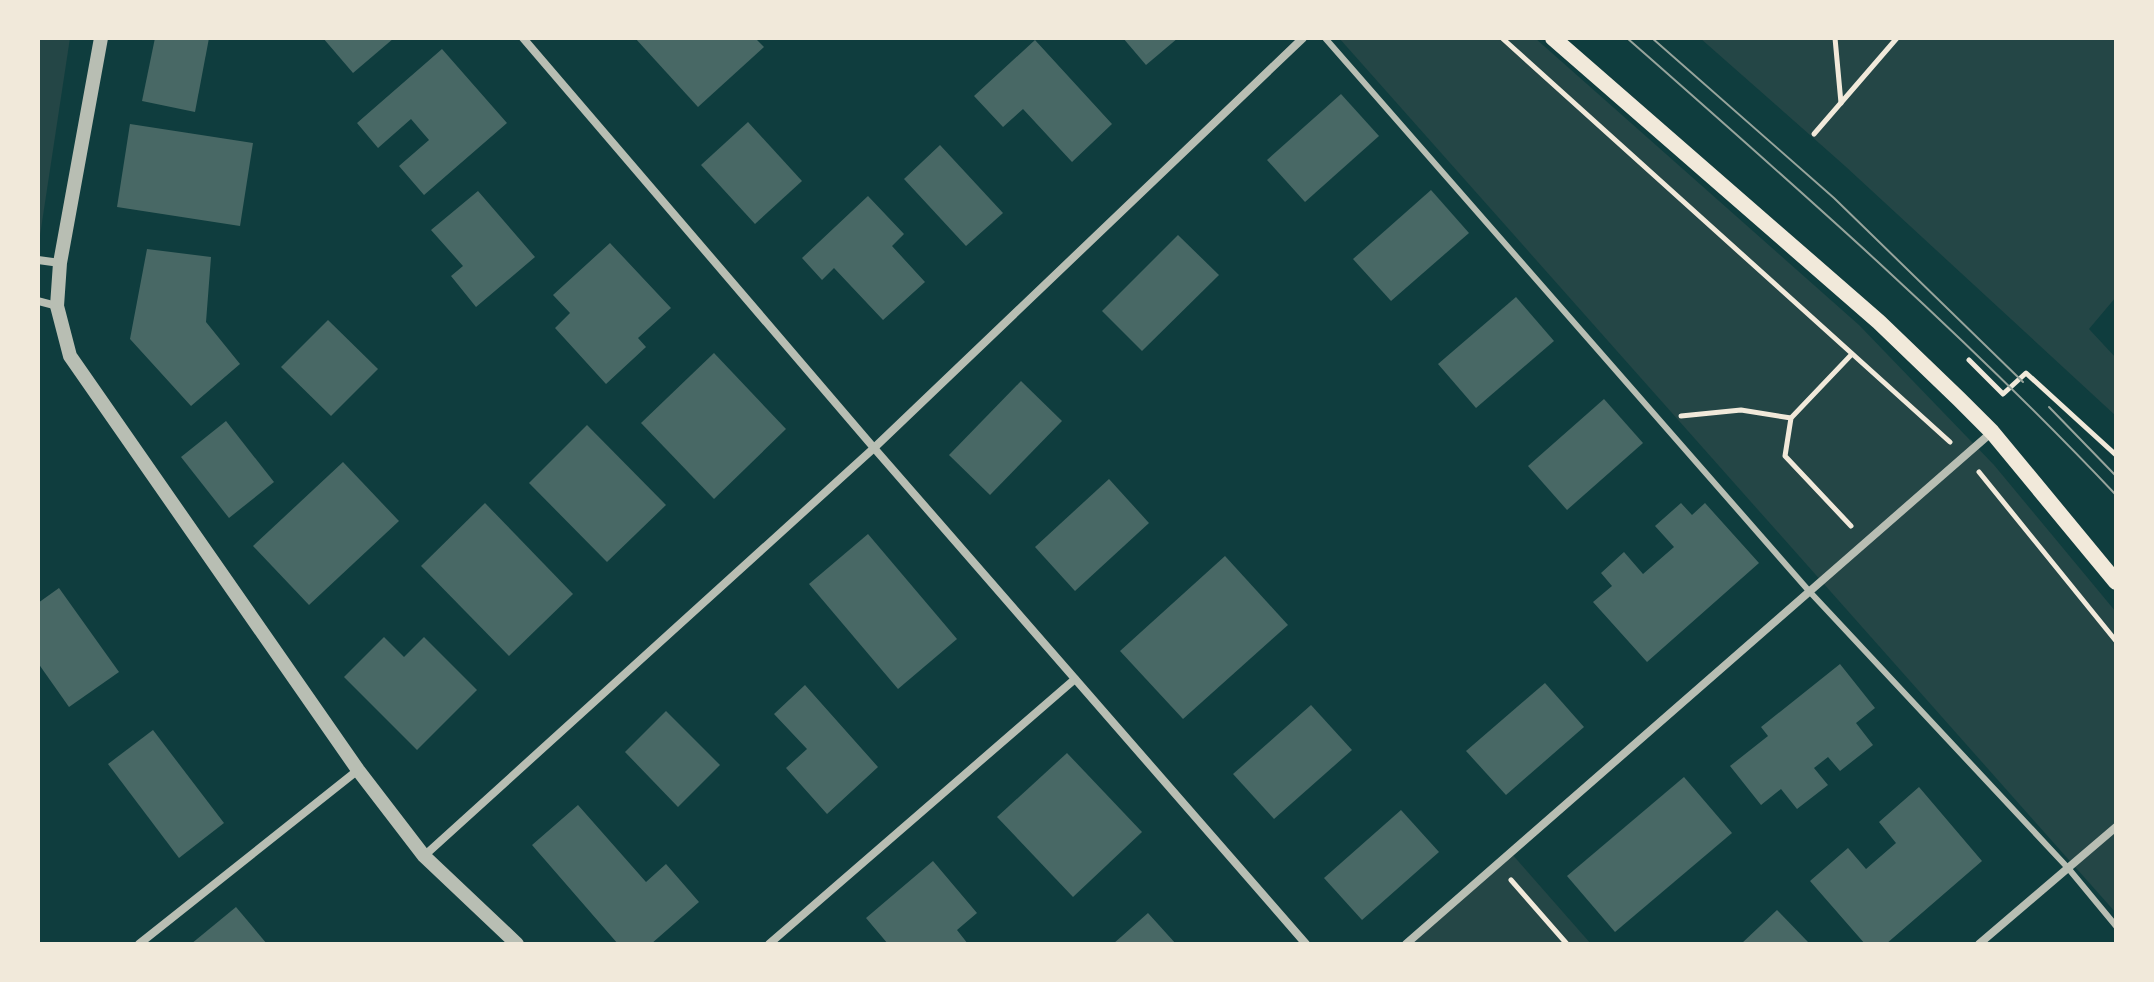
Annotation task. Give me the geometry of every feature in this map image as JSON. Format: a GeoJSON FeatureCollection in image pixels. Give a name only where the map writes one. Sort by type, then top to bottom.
{"type":"FeatureCollection","features":[{"type":"Feature","properties":{"kind":"main road"},"geometry":{"type":"LineString","coordinates":[[1553,38],[1879,322],[1992,432],[2116,582]]}},
{"type":"Feature","properties":{"kind":"street"},"geometry":{"type":"LineString","coordinates":[[101,38],[60,263],[57,306],[70,356],[83,379],[358,770],[424,856],[517,944]]}},
{"type":"Feature","properties":{"kind":"street"},"geometry":{"type":"LineString","coordinates":[[523,38],[874,448],[1306,944]]}},
{"type":"Feature","properties":{"kind":"street"},"geometry":{"type":"LineString","coordinates":[[424,856],[874,448],[1303,38]]}},
{"type":"Feature","properties":{"kind":"street"},"geometry":{"type":"LineString","coordinates":[[38,260],[60,263]]}},
{"type":"Feature","properties":{"kind":"street"},"geometry":{"type":"LineString","coordinates":[[38,301],[57,306]]}},
{"type":"Feature","properties":{"kind":"street"},"geometry":{"type":"LineString","coordinates":[[1406,944],[1992,432]]}},
{"type":"Feature","properties":{"kind":"street"},"geometry":{"type":"LineString","coordinates":[[769,944],[1075,679]]}},
{"type":"Feature","properties":{"kind":"street"},"geometry":{"type":"LineString","coordinates":[[139,944],[358,770]]}},
{"type":"Feature","properties":{"kind":"street"},"geometry":{"type":"LineString","coordinates":[[1979,944],[2116,827]]}},
{"type":"Feature","properties":{"kind":"lane"},"geometry":{"type":"LineString","coordinates":[[1325,38],[1809,591],[2068,868],[2116,926]]}},
{"type":"Feature","properties":{"kind":"path"},"geometry":{"type":"LineString","coordinates":[[1502,38],[1965,455],[2116,641]]}},
{"type":"Feature","properties":{"kind":"path"},"geometry":{"type":"LineString","coordinates":[[1835,38],[1841,104]]}},
{"type":"Feature","properties":{"kind":"path"},"geometry":{"type":"LineString","coordinates":[[1814,134],[1897,38]]}},
{"type":"Feature","properties":{"kind":"path"},"geometry":{"type":"LineString","coordinates":[[1849,524],[1785,456],[1791,418],[1852,354]]}},
{"type":"Feature","properties":{"kind":"path"},"geometry":{"type":"LineString","coordinates":[[1969,360],[2003,394],[2026,373],[2116,455]]}},
{"type":"Feature","properties":{"kind":"path"},"geometry":{"type":"LineString","coordinates":[[1658,418],[1741,410],[1791,418]]}},
{"type":"Feature","properties":{"kind":"path"},"geometry":{"type":"LineString","coordinates":[[1497,865],[1567,944]]}},
{"type":"Feature","properties":{"kind":"shaded area"},"geometry":{"type":"Polygon","coordinates":[[[38,38],[70,38],[39,242],[38,242],[38,38]]]}},
{"type":"Feature","properties":{"kind":"shaded area"},"geometry":{"type":"Polygon","coordinates":[[[1339,38],[1535,38],[1859,325],[1994,465],[2116,612],[2116,913],[1339,38]]]}},
{"type":"Feature","properties":{"kind":"shaded area"},"geometry":{"type":"Polygon","coordinates":[[[1700,38],[2116,38],[2116,297],[2089,329],[2116,358],[2116,416],[1845,166],[1700,38]]]}},
{"type":"Feature","properties":{"kind":"shaded area"},"geometry":{"type":"Polygon","coordinates":[[[1511,853],[1591,944],[1406,944],[1511,853]]]}},
{"type":"Feature","properties":{"kind":"building"},"geometry":{"type":"Polygon","coordinates":[[[155,38],[209,38],[195,112],[142,101],[155,38]]]}},
{"type":"Feature","properties":{"kind":"building"},"geometry":{"type":"Polygon","coordinates":[[[323,38],[394,38],[353,73],[323,38]]]}},
{"type":"Feature","properties":{"kind":"building"},"geometry":{"type":"Polygon","coordinates":[[[635,38],[755,38],[764,47],[698,107],[635,38]]]}},
{"type":"Feature","properties":{"kind":"building"},"geometry":{"type":"Polygon","coordinates":[[[1123,38],[1178,38],[1146,65],[1123,38]]]}},
{"type":"Feature","properties":{"kind":"building"},"geometry":{"type":"Polygon","coordinates":[[[1035,40],[1112,124],[1072,162],[1023,109],[1003,127],[974,96],[1035,40]]]}},
{"type":"Feature","properties":{"kind":"building"},"geometry":{"type":"Polygon","coordinates":[[[442,49],[507,123],[424,195],[399,166],[429,140],[411,119],[378,148],[357,123],[442,49]]]}},
{"type":"Feature","properties":{"kind":"building"},"geometry":{"type":"Polygon","coordinates":[[[1341,94],[1379,136],[1305,202],[1267,160],[1341,94]]]}},
{"type":"Feature","properties":{"kind":"building"},"geometry":{"type":"Polygon","coordinates":[[[748,122],[802,181],[755,224],[701,165],[748,122]]]}},
{"type":"Feature","properties":{"kind":"building"},"geometry":{"type":"Polygon","coordinates":[[[130,124],[253,143],[240,226],[117,207],[130,124]]]}},
{"type":"Feature","properties":{"kind":"building"},"geometry":{"type":"Polygon","coordinates":[[[940,145],[1003,213],[966,246],[904,179],[940,145]]]}},
{"type":"Feature","properties":{"kind":"building"},"geometry":{"type":"Polygon","coordinates":[[[1431,190],[1469,233],[1391,301],[1353,259],[1431,190]]]}},
{"type":"Feature","properties":{"kind":"building"},"geometry":{"type":"Polygon","coordinates":[[[478,191],[535,257],[476,307],[451,276],[463,266],[431,230],[478,191]]]}},
{"type":"Feature","properties":{"kind":"building"},"geometry":{"type":"Polygon","coordinates":[[[868,196],[904,234],[892,246],[925,282],[883,320],[834,268],[822,280],[802,258],[868,196]]]}},
{"type":"Feature","properties":{"kind":"building"},"geometry":{"type":"Polygon","coordinates":[[[1178,235],[1219,275],[1142,351],[1102,311],[1178,235]]]}},
{"type":"Feature","properties":{"kind":"building"},"geometry":{"type":"Polygon","coordinates":[[[610,243],[671,308],[638,338],[646,347],[606,384],[555,328],[570,313],[553,295],[610,243]]]}},
{"type":"Feature","properties":{"kind":"building"},"geometry":{"type":"Polygon","coordinates":[[[147,249],[211,257],[206,322],[240,364],[191,406],[130,339],[147,249]]]}},
{"type":"Feature","properties":{"kind":"building"},"geometry":{"type":"Polygon","coordinates":[[[1516,297],[1554,341],[1476,408],[1438,364],[1516,297]]]}},
{"type":"Feature","properties":{"kind":"building"},"geometry":{"type":"Polygon","coordinates":[[[328,320],[378,369],[331,416],[281,367],[328,320]]]}},
{"type":"Feature","properties":{"kind":"building"},"geometry":{"type":"Polygon","coordinates":[[[714,353],[786,429],[714,499],[641,423],[714,353]]]}},
{"type":"Feature","properties":{"kind":"building"},"geometry":{"type":"Polygon","coordinates":[[[1021,381],[1062,421],[990,495],[949,455],[1021,381]]]}},
{"type":"Feature","properties":{"kind":"building"},"geometry":{"type":"Polygon","coordinates":[[[1604,399],[1643,443],[1567,510],[1528,466],[1604,399]]]}},
{"type":"Feature","properties":{"kind":"building"},"geometry":{"type":"Polygon","coordinates":[[[226,421],[274,482],[229,518],[181,457],[226,421]]]}},
{"type":"Feature","properties":{"kind":"building"},"geometry":{"type":"Polygon","coordinates":[[[587,425],[666,505],[607,562],[529,483],[587,425]]]}},
{"type":"Feature","properties":{"kind":"building"},"geometry":{"type":"Polygon","coordinates":[[[343,462],[399,521],[309,605],[253,546],[343,462]]]}},
{"type":"Feature","properties":{"kind":"building"},"geometry":{"type":"Polygon","coordinates":[[[1109,479],[1149,523],[1075,591],[1035,547],[1109,479]]]}},
{"type":"Feature","properties":{"kind":"building"},"geometry":{"type":"Polygon","coordinates":[[[485,503],[573,594],[509,656],[421,566],[485,503]]]}},
{"type":"Feature","properties":{"kind":"building"},"geometry":{"type":"Polygon","coordinates":[[[1681,503],[1692,515],[1705,503],[1759,563],[1647,662],[1593,602],[1612,586],[1601,573],[1624,552],[1643,574],[1674,547],[1655,526],[1681,503]]]}},
{"type":"Feature","properties":{"kind":"building"},"geometry":{"type":"Polygon","coordinates":[[[868,534],[957,639],[898,689],[809,584],[868,534]]]}},
{"type":"Feature","properties":{"kind":"building"},"geometry":{"type":"Polygon","coordinates":[[[1225,556],[1288,625],[1183,719],[1120,651],[1225,556]]]}},
{"type":"Feature","properties":{"kind":"building"},"geometry":{"type":"Polygon","coordinates":[[[59,588],[119,672],[69,707],[38,663],[38,603],[59,588]]]}},
{"type":"Feature","properties":{"kind":"building"},"geometry":{"type":"Polygon","coordinates":[[[384,637],[404,657],[424,637],[477,690],[417,750],[344,677],[384,637]]]}},
{"type":"Feature","properties":{"kind":"building"},"geometry":{"type":"Polygon","coordinates":[[[1840,664],[1875,708],[1856,723],[1873,745],[1840,771],[1828,757],[1814,768],[1828,785],[1797,809],[1781,789],[1761,805],[1730,766],[1768,736],[1761,727],[1840,664]]]}},
{"type":"Feature","properties":{"kind":"building"},"geometry":{"type":"Polygon","coordinates":[[[1545,683],[1584,727],[1506,795],[1466,751],[1545,683]]]}},
{"type":"Feature","properties":{"kind":"building"},"geometry":{"type":"Polygon","coordinates":[[[805,685],[878,767],[827,814],[786,768],[807,749],[774,714],[805,685]]]}},
{"type":"Feature","properties":{"kind":"building"},"geometry":{"type":"Polygon","coordinates":[[[1311,705],[1352,750],[1274,819],[1233,774],[1311,705]]]}},
{"type":"Feature","properties":{"kind":"building"},"geometry":{"type":"Polygon","coordinates":[[[666,711],[720,765],[678,807],[625,752],[666,711]]]}},
{"type":"Feature","properties":{"kind":"building"},"geometry":{"type":"Polygon","coordinates":[[[153,730],[224,823],[179,858],[108,764],[153,730]]]}},
{"type":"Feature","properties":{"kind":"building"},"geometry":{"type":"Polygon","coordinates":[[[1067,753],[1142,832],[1073,897],[997,817],[1067,753]]]}},
{"type":"Feature","properties":{"kind":"building"},"geometry":{"type":"Polygon","coordinates":[[[1684,777],[1732,833],[1615,932],[1567,876],[1684,777]]]}},
{"type":"Feature","properties":{"kind":"building"},"geometry":{"type":"Polygon","coordinates":[[[1919,787],[1982,861],[1886,944],[1865,944],[1810,881],[1848,848],[1866,869],[1896,843],[1879,822],[1919,787]]]}},
{"type":"Feature","properties":{"kind":"building"},"geometry":{"type":"Polygon","coordinates":[[[578,805],[646,882],[666,864],[699,902],[651,944],[618,944],[532,845],[578,805]]]}},
{"type":"Feature","properties":{"kind":"building"},"geometry":{"type":"Polygon","coordinates":[[[1401,810],[1439,852],[1362,920],[1324,878],[1401,810]]]}},
{"type":"Feature","properties":{"kind":"building"},"geometry":{"type":"Polygon","coordinates":[[[933,861],[977,913],[957,930],[968,944],[888,944],[866,918],[933,861]]]}},
{"type":"Feature","properties":{"kind":"building"},"geometry":{"type":"Polygon","coordinates":[[[236,907],[267,944],[191,944],[236,907]]]}},
{"type":"Feature","properties":{"kind":"building"},"geometry":{"type":"Polygon","coordinates":[[[1777,910],[1810,944],[1741,944],[1777,910]]]}},
{"type":"Feature","properties":{"kind":"building"},"geometry":{"type":"Polygon","coordinates":[[[1148,913],[1176,944],[1113,944],[1148,913]]]}},
{"type":"Feature","properties":{"kind":"tram line"},"geometry":{"type":"LineString","coordinates":[[1627,38],[1938,318],[2116,495]]}},
{"type":"Feature","properties":{"kind":"tram line"},"geometry":{"type":"LineString","coordinates":[[1652,38],[1834,198],[2023,382]]}},
{"type":"Feature","properties":{"kind":"tram line"},"geometry":{"type":"LineString","coordinates":[[2049,407],[2116,476]]}}]}
